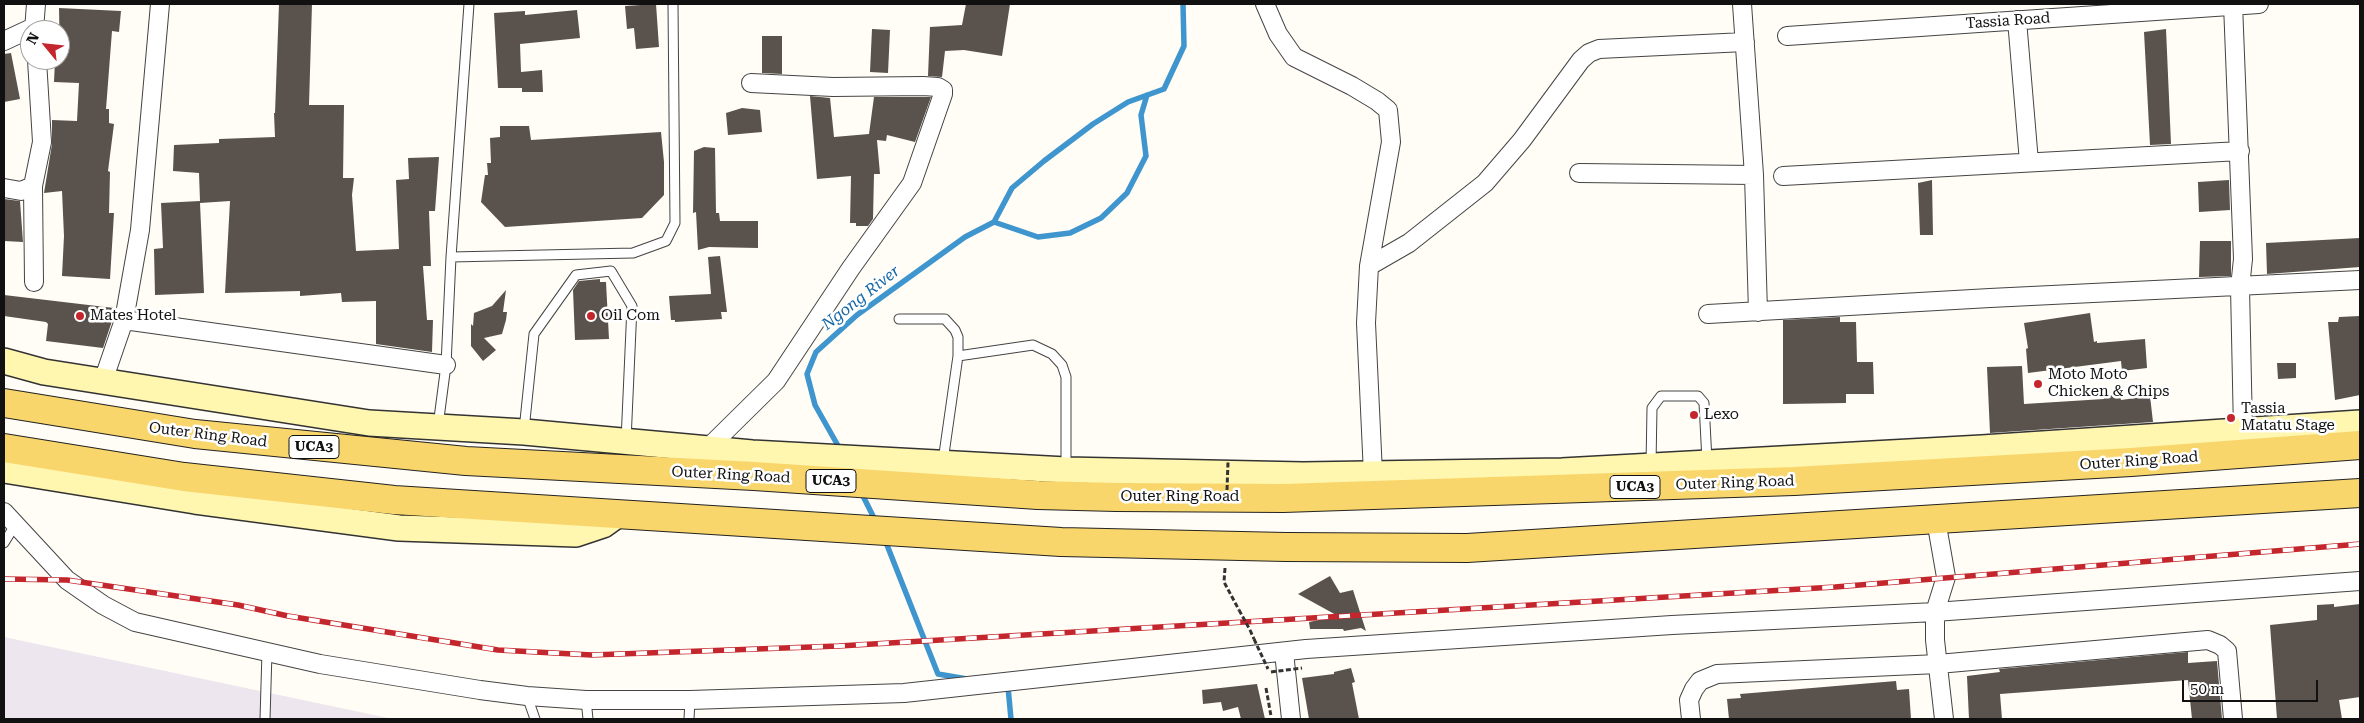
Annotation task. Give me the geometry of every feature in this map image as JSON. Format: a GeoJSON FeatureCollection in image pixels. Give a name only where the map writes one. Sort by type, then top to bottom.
{"type":"FeatureCollection","features":[{"type":"Feature","properties":{"kind":"main road","name":"UCA3"},"geometry":{"type":"LineString","coordinates":[[4,360],[44,372],[369,423],[524,432],[708,449],[753,464]]}},
{"type":"Feature","properties":{"kind":"main road","name":"Outer Ring Road"},"geometry":{"type":"LineString","coordinates":[[4,403],[185,433],[288,445],[466,461],[753,464],[904,474],[1038,495],[1116,497],[1283,498],[1814,480],[2131,462],[2360,445]]}},
{"type":"Feature","properties":{"kind":"main road","name":"UCA3"},"geometry":{"type":"LineString","coordinates":[[904,474],[943,464],[1074,470],[1238,474],[1562,471],[1982,448],[2360,423]]}},
{"type":"Feature","properties":{"kind":"main road"},"geometry":{"type":"LineString","coordinates":[[4,448],[254,486],[394,500],[784,526],[1091,543],[1286,547],[1468,548],[2360,493]]}},
{"type":"Feature","properties":{"kind":"main road"},"geometry":{"type":"LineString","coordinates":[[4,470],[195,501],[399,528],[576,534],[603,525],[617,515]]}},
{"type":"Feature","properties":{"kind":"main road"},"geometry":{"type":"LineString","coordinates":[[1074,470],[1116,497]]}},
{"type":"Feature","properties":{"kind":"main road"},"geometry":{"type":"LineString","coordinates":[[1521,491],[1562,471]]}},
{"type":"Feature","properties":{"kind":"street"},"geometry":{"type":"LineString","coordinates":[[35,20],[36,4]]}},
{"type":"Feature","properties":{"kind":"street"},"geometry":{"type":"LineString","coordinates":[[103,381],[124,320],[140,230],[160,4]]}},
{"type":"Feature","properties":{"kind":"street"},"geometry":{"type":"LineString","coordinates":[[1265,4],[1278,34],[1294,58],[1352,86],[1388,110],[1391,142],[1369,266],[1366,323],[1373,474]]}},
{"type":"Feature","properties":{"kind":"street"},"geometry":{"type":"LineString","coordinates":[[1742,4],[1754,176],[1758,312]]}},
{"type":"Feature","properties":{"kind":"street","name":"Tassia Road"},"geometry":{"type":"LineString","coordinates":[[1787,36],[2259,4]]}},
{"type":"Feature","properties":{"kind":"street"},"geometry":{"type":"LineString","coordinates":[[2234,5],[2243,259],[2240,287],[2243,431]]}},
{"type":"Feature","properties":{"kind":"street"},"geometry":{"type":"LineString","coordinates":[[2017,20],[2029,162]]}},
{"type":"Feature","properties":{"kind":"street"},"geometry":{"type":"LineString","coordinates":[[4,40],[20,34]]}},
{"type":"Feature","properties":{"kind":"street"},"geometry":{"type":"LineString","coordinates":[[1369,266],[1409,243],[1485,183],[1522,140],[1581,60],[1590,53],[1599,49],[1745,42]]}},
{"type":"Feature","properties":{"kind":"street"},"geometry":{"type":"LineString","coordinates":[[34,282],[34,186],[42,142],[37,70]]}},
{"type":"Feature","properties":{"kind":"street"},"geometry":{"type":"LineString","coordinates":[[708,449],[776,381],[851,268],[912,183],[943,94],[943,90],[938,87],[923,86],[833,87],[750,83]]}},
{"type":"Feature","properties":{"kind":"street"},"geometry":{"type":"LineString","coordinates":[[1783,176],[2240,151]]}},
{"type":"Feature","properties":{"kind":"street"},"geometry":{"type":"LineString","coordinates":[[1579,172],[1754,176]]}},
{"type":"Feature","properties":{"kind":"street"},"geometry":{"type":"LineString","coordinates":[[4,188],[21,191],[34,186]]}},
{"type":"Feature","properties":{"kind":"street"},"geometry":{"type":"LineString","coordinates":[[1708,314],[2360,280]]}},
{"type":"Feature","properties":{"kind":"street"},"geometry":{"type":"LineString","coordinates":[[124,320],[446,365]]}},
{"type":"Feature","properties":{"kind":"street"},"geometry":{"type":"LineString","coordinates":[[9,518],[67,580],[103,605],[135,622],[320,664],[527,696],[586,700],[690,700],[846,696],[981,686],[1032,678],[1284,652],[1306,648],[1672,625],[1935,612],[2360,581]]}},
{"type":"Feature","properties":{"kind":"street"},"geometry":{"type":"LineString","coordinates":[[1936,520],[1946,577],[1935,612],[1935,640],[1944,719]]}},
{"type":"Feature","properties":{"kind":"street"},"geometry":{"type":"LineString","coordinates":[[1691,719],[1689,700],[1694,689],[1700,681],[1717,674],[1938,664],[2208,640],[2220,644],[2226,651],[2233,719]]}},
{"type":"Feature","properties":{"kind":"street"},"geometry":{"type":"LineString","coordinates":[[1284,652],[1291,719]]}},
{"type":"Feature","properties":{"kind":"lane"},"geometry":{"type":"LineString","coordinates":[[438,426],[446,365],[451,257],[469,4]]}},
{"type":"Feature","properties":{"kind":"lane"},"geometry":{"type":"LineString","coordinates":[[451,257],[634,253],[666,241],[675,223],[674,4]]}},
{"type":"Feature","properties":{"kind":"lane"},"geometry":{"type":"LineString","coordinates":[[524,432],[534,334],[576,275],[612,272],[632,306],[626,442]]}},
{"type":"Feature","properties":{"kind":"lane"},"geometry":{"type":"LineString","coordinates":[[899,319],[945,319],[955,330],[958,337],[958,356],[943,464]]}},
{"type":"Feature","properties":{"kind":"lane"},"geometry":{"type":"LineString","coordinates":[[958,356],[1033,345],[1052,354],[1062,365],[1066,377],[1074,470]]}},
{"type":"Feature","properties":{"kind":"lane"},"geometry":{"type":"LineString","coordinates":[[1651,465],[1652,408],[1661,396],[1698,396],[1704,403],[1707,462]]}},
{"type":"Feature","properties":{"kind":"lane"},"geometry":{"type":"LineString","coordinates":[[4,543],[9,518]]}},
{"type":"Feature","properties":{"kind":"lane"},"geometry":{"type":"LineString","coordinates":[[265,719],[267,652]]}},
{"type":"Feature","properties":{"kind":"lane"},"geometry":{"type":"LineString","coordinates":[[527,696],[535,719]]}},
{"type":"Feature","properties":{"kind":"lane"},"geometry":{"type":"LineString","coordinates":[[586,700],[588,719]]}},
{"type":"Feature","properties":{"kind":"lane"},"geometry":{"type":"LineString","coordinates":[[689,719],[690,700]]}},
{"type":"Feature","properties":{"kind":"path"},"geometry":{"type":"LineString","coordinates":[[1227,490],[1228,462]]}},
{"type":"Feature","properties":{"kind":"path"},"geometry":{"type":"LineString","coordinates":[[1225,562],[1224,582],[1270,671],[1302,668]]}},
{"type":"Feature","properties":{"kind":"path"},"geometry":{"type":"LineString","coordinates":[[1266,688],[1272,719]]}},
{"type":"Feature","properties":{"kind":"shaded area"},"geometry":{"type":"Polygon","coordinates":[[[4,637],[393,719],[4,719],[4,637]]]}},
{"type":"Feature","properties":{"kind":"building"},"geometry":{"type":"Polygon","coordinates":[[[279,4],[312,4],[309,105],[344,105],[343,178],[354,178],[352,195],[356,251],[399,249],[396,180],[409,179],[408,158],[439,157],[435,211],[429,211],[431,266],[423,266],[427,320],[433,320],[432,352],[376,344],[376,301],[342,302],[341,293],[300,296],[300,291],[225,293],[230,201],[200,203],[204,293],[155,295],[154,249],[163,248],[161,203],[200,201],[199,173],[173,171],[174,145],[219,143],[219,139],[275,137],[274,113],[279,4]]]}},
{"type":"Feature","properties":{"kind":"building"},"geometry":{"type":"Polygon","coordinates":[[[656,4],[659,47],[636,49],[634,28],[627,29],[625,6],[656,4]]]}},
{"type":"Feature","properties":{"kind":"building"},"geometry":{"type":"Polygon","coordinates":[[[966,4],[1010,4],[1002,56],[964,50],[945,51],[942,77],[928,76],[930,27],[962,25],[966,4]]]}},
{"type":"Feature","properties":{"kind":"building"},"geometry":{"type":"Polygon","coordinates":[[[59,8],[121,11],[119,32],[112,31],[106,109],[109,109],[109,123],[114,124],[108,171],[110,172],[109,213],[114,213],[110,279],[62,276],[64,236],[62,191],[44,193],[52,144],[52,120],[77,121],[79,83],[54,82],[55,70],[70,70],[70,20],[59,20],[59,8]]]}},
{"type":"Feature","properties":{"kind":"building"},"geometry":{"type":"Polygon","coordinates":[[[577,10],[580,38],[520,44],[521,72],[542,70],[543,92],[522,92],[522,88],[498,88],[494,13],[525,11],[525,15],[577,10]]]}},
{"type":"Feature","properties":{"kind":"building"},"geometry":{"type":"Polygon","coordinates":[[[872,29],[890,30],[888,73],[870,72],[872,29]]]}},
{"type":"Feature","properties":{"kind":"building"},"geometry":{"type":"Polygon","coordinates":[[[2166,29],[2171,144],[2150,145],[2144,32],[2166,29]]]}},
{"type":"Feature","properties":{"kind":"building"},"geometry":{"type":"Polygon","coordinates":[[[762,36],[782,36],[782,74],[762,73],[762,36]]]}},
{"type":"Feature","properties":{"kind":"building"},"geometry":{"type":"Polygon","coordinates":[[[11,53],[20,99],[4,102],[4,54],[11,53]]]}},
{"type":"Feature","properties":{"kind":"building"},"geometry":{"type":"Polygon","coordinates":[[[810,96],[830,98],[834,137],[869,134],[874,97],[931,97],[915,142],[887,135],[886,141],[877,140],[880,174],[874,174],[873,219],[868,226],[856,226],[856,223],[850,223],[851,176],[817,179],[810,96]]]}},
{"type":"Feature","properties":{"kind":"building"},"geometry":{"type":"Polygon","coordinates":[[[742,108],[760,110],[762,132],[728,135],[726,113],[742,108]]]}},
{"type":"Feature","properties":{"kind":"building"},"geometry":{"type":"Polygon","coordinates":[[[500,126],[529,126],[531,140],[661,132],[664,162],[664,195],[642,218],[505,227],[481,202],[485,175],[488,175],[487,163],[491,163],[490,138],[500,137],[500,126]]]}},
{"type":"Feature","properties":{"kind":"building"},"geometry":{"type":"Polygon","coordinates":[[[704,147],[715,148],[716,213],[719,213],[720,221],[758,221],[758,248],[709,247],[698,250],[696,212],[693,213],[694,151],[704,147]]]}},
{"type":"Feature","properties":{"kind":"building"},"geometry":{"type":"Polygon","coordinates":[[[1932,180],[1933,235],[1920,235],[1918,183],[1932,180]]]}},
{"type":"Feature","properties":{"kind":"building"},"geometry":{"type":"Polygon","coordinates":[[[2229,180],[2230,210],[2199,212],[2198,182],[2229,180]]]}},
{"type":"Feature","properties":{"kind":"building"},"geometry":{"type":"Polygon","coordinates":[[[4,199],[20,201],[23,242],[4,241],[4,199]]]}},
{"type":"Feature","properties":{"kind":"building"},"geometry":{"type":"Polygon","coordinates":[[[2360,238],[2360,267],[2267,274],[2266,243],[2360,238]]]}},
{"type":"Feature","properties":{"kind":"building"},"geometry":{"type":"Polygon","coordinates":[[[2200,241],[2231,241],[2231,276],[2199,277],[2200,241]]]}},
{"type":"Feature","properties":{"kind":"building"},"geometry":{"type":"Polygon","coordinates":[[[720,256],[727,312],[721,312],[722,319],[675,322],[675,320],[671,320],[669,296],[711,294],[708,257],[720,256]]]}},
{"type":"Feature","properties":{"kind":"building"},"geometry":{"type":"Polygon","coordinates":[[[600,279],[600,282],[606,282],[609,339],[575,340],[573,290],[579,281],[600,279]]]}},
{"type":"Feature","properties":{"kind":"building"},"geometry":{"type":"Polygon","coordinates":[[[506,290],[503,312],[507,312],[502,334],[484,338],[496,350],[483,361],[471,346],[471,324],[473,326],[474,313],[492,306],[506,290]]]}},
{"type":"Feature","properties":{"kind":"building","name":"Mates Hotel"},"geometry":{"type":"Polygon","coordinates":[[[4,295],[114,308],[112,321],[103,348],[46,341],[48,324],[46,322],[4,316],[4,295]]]}},
{"type":"Feature","properties":{"kind":"building"},"geometry":{"type":"Polygon","coordinates":[[[2090,313],[2094,342],[2145,339],[2147,368],[2122,371],[2121,361],[2028,373],[2026,349],[2028,348],[2024,323],[2090,313]]]}},
{"type":"Feature","properties":{"kind":"building"},"geometry":{"type":"Polygon","coordinates":[[[2360,316],[2360,395],[2335,400],[2328,322],[2338,322],[2339,317],[2360,316]]]}},
{"type":"Feature","properties":{"kind":"building"},"geometry":{"type":"Polygon","coordinates":[[[1840,317],[1840,322],[1856,322],[1857,362],[1873,362],[1874,394],[1846,394],[1846,403],[1783,404],[1783,320],[1840,317]]]}},
{"type":"Feature","properties":{"kind":"building"},"geometry":{"type":"Polygon","coordinates":[[[2277,363],[2296,363],[2296,378],[2278,379],[2277,363]]]}},
{"type":"Feature","properties":{"kind":"building"},"geometry":{"type":"Polygon","coordinates":[[[2022,366],[2024,404],[2104,399],[2104,396],[2120,394],[2121,400],[2150,396],[2153,422],[1990,433],[1987,367],[2022,366]]]}},
{"type":"Feature","properties":{"kind":"building"},"geometry":{"type":"Polygon","coordinates":[[[1330,576],[1340,593],[1353,590],[1366,631],[1361,628],[1344,631],[1343,629],[1310,629],[1309,622],[1338,616],[1298,594],[1330,576]]]}},
{"type":"Feature","properties":{"kind":"building"},"geometry":{"type":"Polygon","coordinates":[[[2334,604],[2334,607],[2360,604],[2360,697],[2339,700],[2342,719],[2277,719],[2270,625],[2317,620],[2317,605],[2334,604]]]}},
{"type":"Feature","properties":{"kind":"building"},"geometry":{"type":"Polygon","coordinates":[[[2188,652],[2188,663],[2217,661],[2222,719],[2192,719],[2188,680],[2000,694],[2002,719],[1969,719],[1967,676],[2000,672],[1999,669],[2188,652]]]}},
{"type":"Feature","properties":{"kind":"building"},"geometry":{"type":"Polygon","coordinates":[[[1351,668],[1355,682],[1352,683],[1359,719],[1309,719],[1302,678],[1334,674],[1334,672],[1351,668]]]}},
{"type":"Feature","properties":{"kind":"building"},"geometry":{"type":"Polygon","coordinates":[[[1896,681],[1897,690],[1909,689],[1911,719],[1729,719],[1727,699],[1741,698],[1740,694],[1896,681]]]}},
{"type":"Feature","properties":{"kind":"building"},"geometry":{"type":"Polygon","coordinates":[[[1257,684],[1265,719],[1241,719],[1238,707],[1223,711],[1221,702],[1203,704],[1202,690],[1257,684]]]}},
{"type":"Feature","properties":{"kind":"waterway","name":"Ngong River"},"geometry":{"type":"LineString","coordinates":[[841,451],[815,405],[807,374],[816,352],[857,315],[965,237],[994,222],[1012,188],[1044,161],[1093,124],[1128,102],[1164,89],[1184,46],[1183,4]]}},
{"type":"Feature","properties":{"kind":"waterway"},"geometry":{"type":"LineString","coordinates":[[994,222],[1038,237],[1070,233],[1101,218],[1127,193],[1146,156],[1141,115],[1147,95]]}},
{"type":"Feature","properties":{"kind":"waterway","name":"Ngong River"},"geometry":{"type":"LineString","coordinates":[[860,490],[876,522]]}},
{"type":"Feature","properties":{"kind":"waterway","name":"Ngong River"},"geometry":{"type":"LineString","coordinates":[[885,540],[938,674],[967,679]]}},
{"type":"Feature","properties":{"kind":"waterway","name":"Ngong River"},"geometry":{"type":"LineString","coordinates":[[1005,687],[1008,687],[1011,719]]}},
{"type":"Feature","properties":{"kind":"railway"},"geometry":{"type":"LineString","coordinates":[[4,579],[67,580],[238,605],[288,616],[498,650],[592,655],[839,646],[1835,587],[2360,544]]}},
{"type":"Feature","properties":{"kind":"place","name":"Mates Hotel"},"geometry":{"type":"Point","coordinates":[80,316]}},
{"type":"Feature","properties":{"kind":"place","name":"Oil Com"},"geometry":{"type":"Point","coordinates":[591,316]}},
{"type":"Feature","properties":{"kind":"place","name":"Moto Moto Chicken & Chips"},"geometry":{"type":"Point","coordinates":[2038,384]}},
{"type":"Feature","properties":{"kind":"place","name":"Lexo"},"geometry":{"type":"Point","coordinates":[1694,415]}},
{"type":"Feature","properties":{"kind":"place","name":"Tassia Matatu Stage"},"geometry":{"type":"Point","coordinates":[2231,418]}}]}
